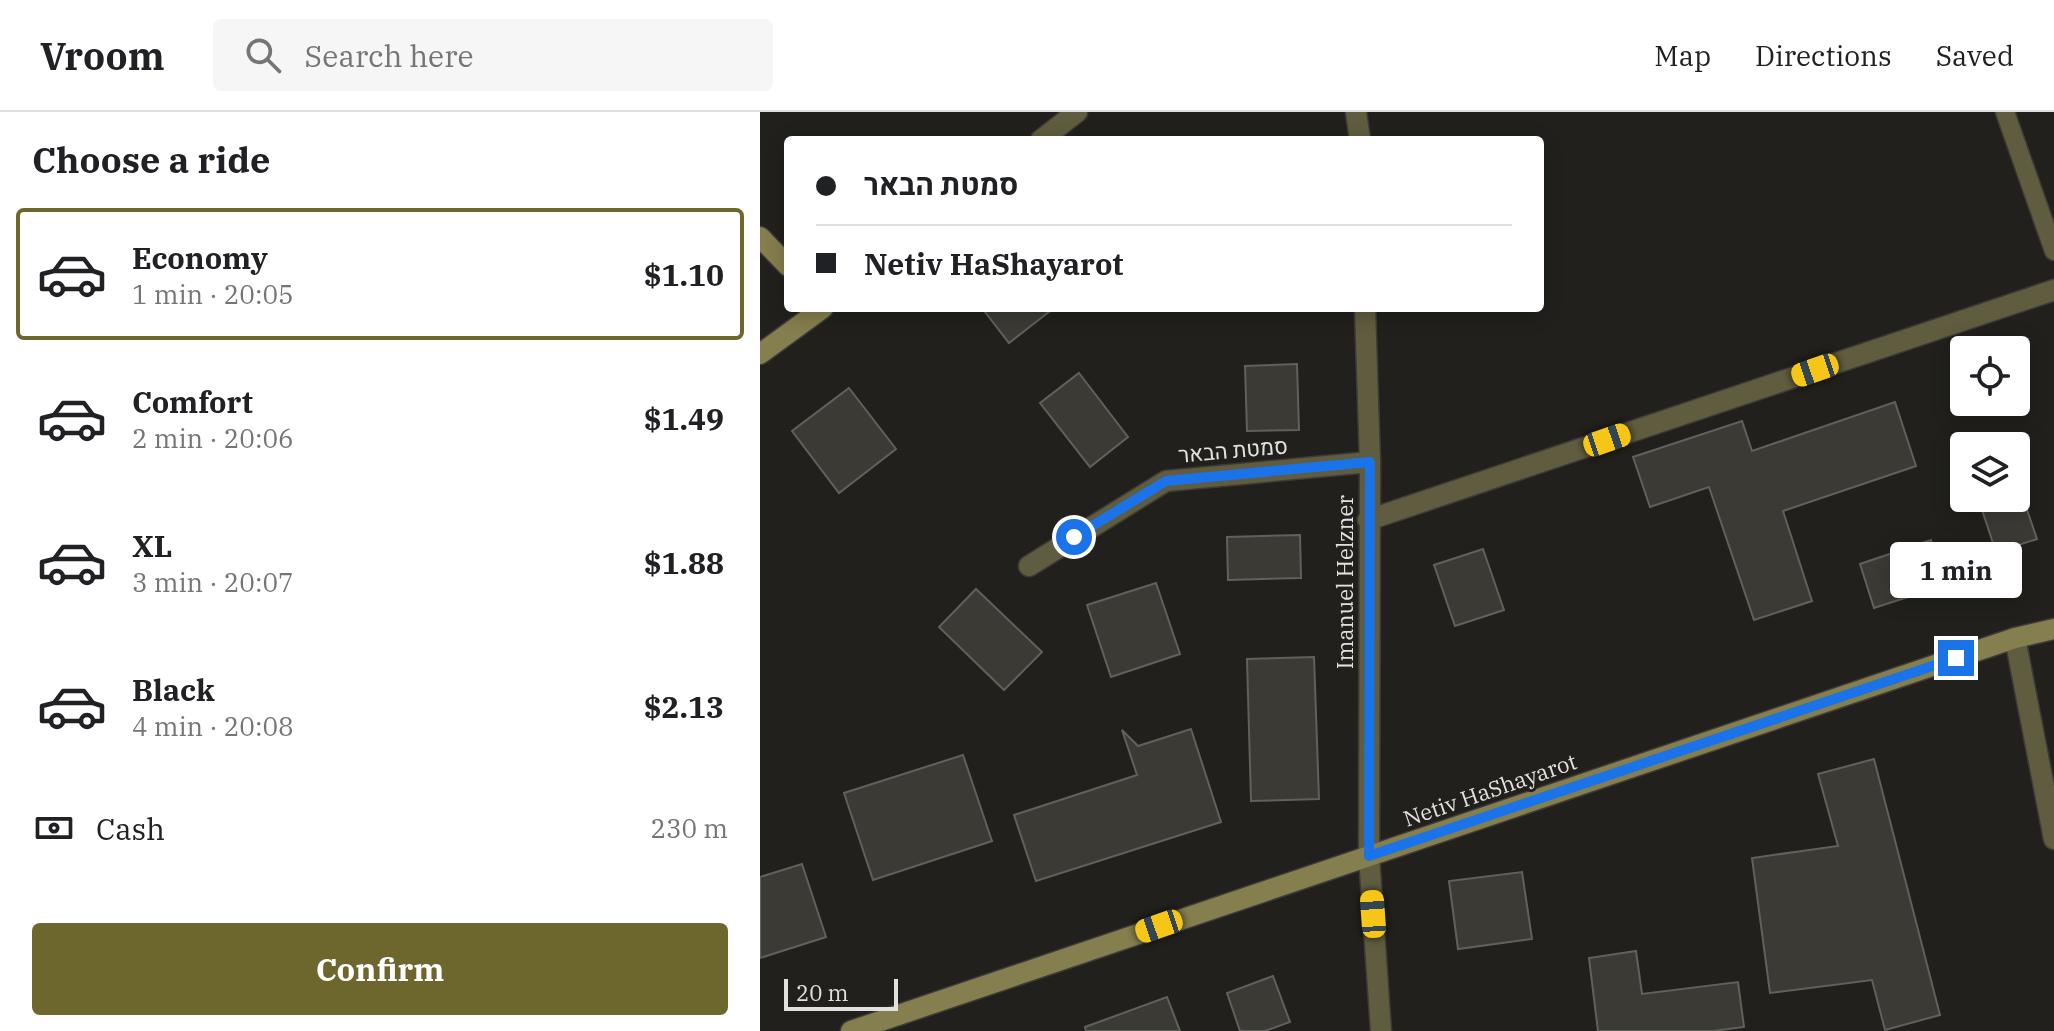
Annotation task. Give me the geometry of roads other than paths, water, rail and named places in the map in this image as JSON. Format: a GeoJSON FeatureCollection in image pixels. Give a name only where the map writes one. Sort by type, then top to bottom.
{"type":"FeatureCollection","features":[{"type":"Feature","properties":{"kind":"street"},"geometry":{"type":"LineString","coordinates":[[1046,136],[1077,112]]}},
{"type":"Feature","properties":{"kind":"street"},"geometry":{"type":"LineString","coordinates":[[1356,112],[1359,136]]}},
{"type":"Feature","properties":{"kind":"street"},"geometry":{"type":"LineString","coordinates":[[760,237],[784,262]]}},
{"type":"Feature","properties":{"kind":"street"},"geometry":{"type":"LineString","coordinates":[[1368,520],[2054,290]]}},
{"type":"Feature","properties":{"kind":"street"},"geometry":{"type":"LineString","coordinates":[[760,354],[818,312]]}},
{"type":"Feature","properties":{"kind":"street","name":"Imanuel Helzner"},"geometry":{"type":"LineString","coordinates":[[1365,312],[1370,462],[1369,856],[1381,1031]]}},
{"type":"Feature","properties":{"kind":"street","name":"סמטת הבאר"},"geometry":{"type":"LineString","coordinates":[[1029,566],[1166,481],[1370,462]]}},
{"type":"Feature","properties":{"kind":"street","name":"Netiv HaShayarot"},"geometry":{"type":"LineString","coordinates":[[851,1031],[2015,638],[2054,629]]}},
{"type":"Feature","properties":{"kind":"street"},"geometry":{"type":"LineString","coordinates":[[2015,638],[2054,839]]}},
{"type":"Feature","properties":{"kind":"lane"},"geometry":{"type":"LineString","coordinates":[[2005,112],[2054,251]]}}]}
